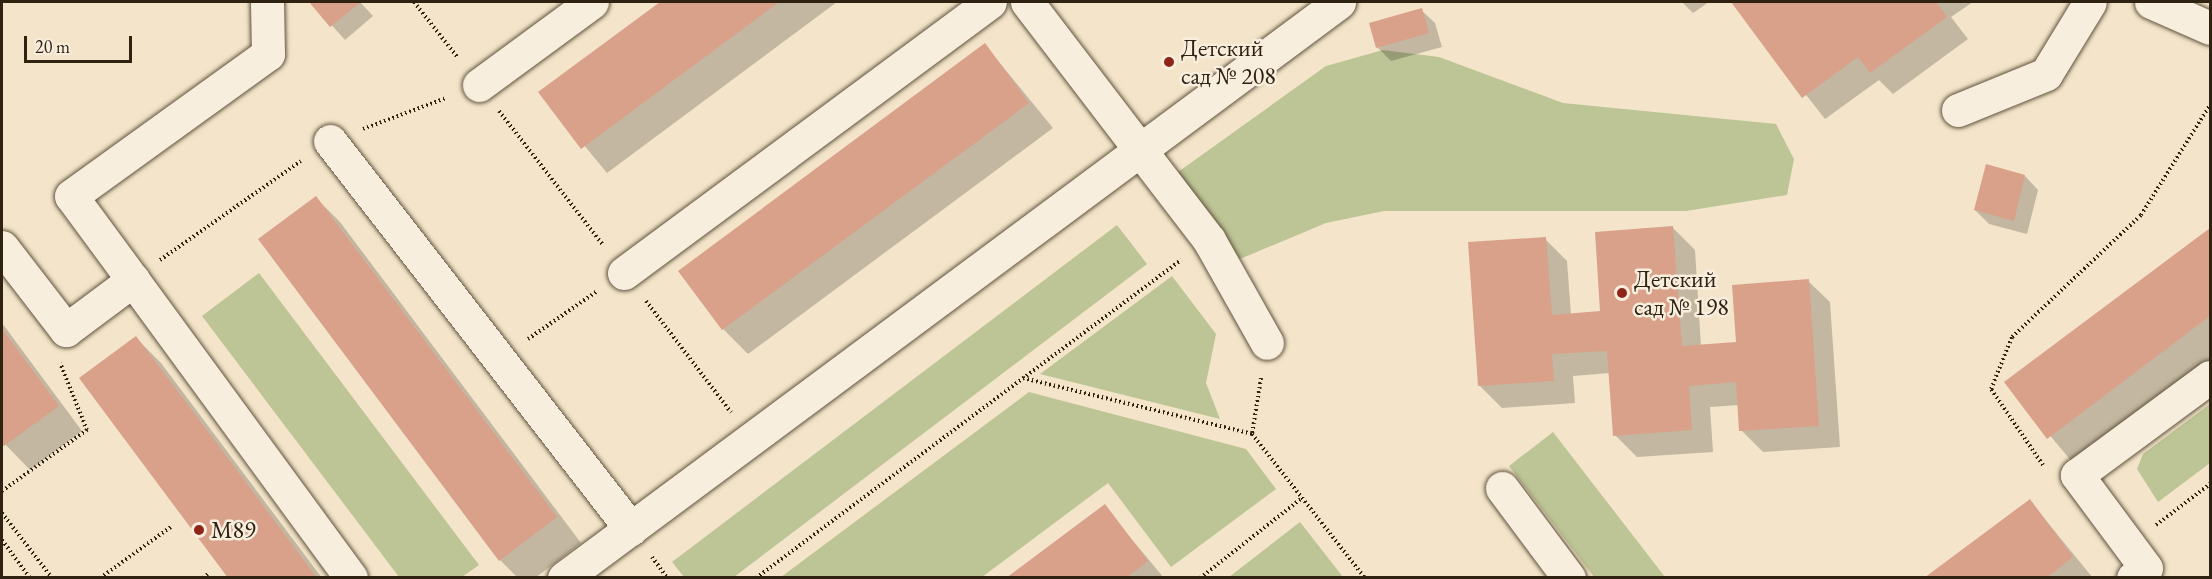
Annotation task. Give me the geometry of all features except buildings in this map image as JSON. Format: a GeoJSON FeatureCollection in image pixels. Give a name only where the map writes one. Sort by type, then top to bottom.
{"type":"FeatureCollection","features":[{"type":"Feature","properties":{"kind":"lane"},"geometry":{"type":"LineString","coordinates":[[267,2],[268,54],[70,196],[351,578]]}},
{"type":"Feature","properties":{"kind":"lane"},"geometry":{"type":"LineString","coordinates":[[479,85],[592,2]]}},
{"type":"Feature","properties":{"kind":"lane"},"geometry":{"type":"LineString","coordinates":[[624,273],[990,2]]}},
{"type":"Feature","properties":{"kind":"lane"},"geometry":{"type":"LineString","coordinates":[[1027,2],[1209,240],[1267,343]]}},
{"type":"Feature","properties":{"kind":"lane"},"geometry":{"type":"LineString","coordinates":[[1958,110],[2046,74],[2090,2]]}},
{"type":"Feature","properties":{"kind":"lane"},"geometry":{"type":"LineString","coordinates":[[2151,2],[2211,28]]}},
{"type":"Feature","properties":{"kind":"lane"},"geometry":{"type":"LineString","coordinates":[[564,578],[1340,3]]}},
{"type":"Feature","properties":{"kind":"lane"},"geometry":{"type":"LineString","coordinates":[[330,141],[631,529]]}},
{"type":"Feature","properties":{"kind":"lane"},"geometry":{"type":"LineString","coordinates":[[2,247],[66,330],[133,280]]}},
{"type":"Feature","properties":{"kind":"lane"},"geometry":{"type":"LineString","coordinates":[[2133,578],[2146,568],[2077,475],[2211,376]]}},
{"type":"Feature","properties":{"kind":"lane"},"geometry":{"type":"LineString","coordinates":[[1502,488],[1569,578]]}},
{"type":"Feature","properties":{"kind":"path"},"geometry":{"type":"LineString","coordinates":[[414,2],[753,440]]}},
{"type":"Feature","properties":{"kind":"path"},"geometry":{"type":"LineString","coordinates":[[133,280],[330,141],[479,85]]}},
{"type":"Feature","properties":{"kind":"path"},"geometry":{"type":"LineString","coordinates":[[2077,475],[2050,476],[1991,389],[2012,338],[2141,215],[2211,105]]}},
{"type":"Feature","properties":{"kind":"path"},"geometry":{"type":"LineString","coordinates":[[756,578],[1209,240]]}},
{"type":"Feature","properties":{"kind":"path"},"geometry":{"type":"LineString","coordinates":[[499,359],[624,273]]}},
{"type":"Feature","properties":{"kind":"path"},"geometry":{"type":"LineString","coordinates":[[2,491],[87,430],[60,365],[66,330]]}},
{"type":"Feature","properties":{"kind":"path"},"geometry":{"type":"LineString","coordinates":[[1252,434],[1267,343]]}},
{"type":"Feature","properties":{"kind":"path"},"geometry":{"type":"LineString","coordinates":[[1023,378],[1252,434],[1365,578]]}},
{"type":"Feature","properties":{"kind":"path"},"geometry":{"type":"LineString","coordinates":[[2129,545],[2211,484]]}},
{"type":"Feature","properties":{"kind":"path"},"geometry":{"type":"LineString","coordinates":[[1200,578],[1302,498]]}},
{"type":"Feature","properties":{"kind":"path"},"geometry":{"type":"LineString","coordinates":[[2,513],[52,578]]}},
{"type":"Feature","properties":{"kind":"path"},"geometry":{"type":"LineString","coordinates":[[100,578],[172,526]]}},
{"type":"Feature","properties":{"kind":"path"},"geometry":{"type":"LineString","coordinates":[[2,540],[30,578]]}},
{"type":"Feature","properties":{"kind":"path"},"geometry":{"type":"LineString","coordinates":[[202,578],[208,574]]}},
{"type":"Feature","properties":{"kind":"green space"},"geometry":{"type":"Polygon","coordinates":[[[1383,50],[1439,57],[1563,103],[1776,124],[1794,159],[1787,195],[1686,211],[1384,211],[1326,223],[1240,259],[1178,172],[1326,66],[1383,50]]]}},
{"type":"Feature","properties":{"kind":"green space"},"geometry":{"type":"Polygon","coordinates":[[[1117,225],[1147,264],[734,577],[684,577],[672,562],[1117,225]]]}},
{"type":"Feature","properties":{"kind":"green space"},"geometry":{"type":"Polygon","coordinates":[[[259,273],[479,565],[462,577],[399,577],[202,316],[259,273]]]}},
{"type":"Feature","properties":{"kind":"green space"},"geometry":{"type":"Polygon","coordinates":[[[1172,276],[1216,334],[1206,383],[1220,419],[1040,374],[1172,276]]]}},
{"type":"Feature","properties":{"kind":"green space"},"geometry":{"type":"Polygon","coordinates":[[[1029,392],[1246,449],[1276,489],[1171,567],[1108,483],[982,577],[781,577],[1029,392]]]}},
{"type":"Feature","properties":{"kind":"green space"},"geometry":{"type":"Polygon","coordinates":[[[2210,404],[2210,463],[2158,502],[2137,469],[2143,454],[2210,404]]]}},
{"type":"Feature","properties":{"kind":"green space"},"geometry":{"type":"Polygon","coordinates":[[[1553,432],[1665,577],[1594,577],[1509,466],[1553,432]]]}},
{"type":"Feature","properties":{"kind":"green space"},"geometry":{"type":"Polygon","coordinates":[[[1300,522],[1343,577],[1229,577],[1300,522]]]}},
{"type":"Feature","properties":{"kind":"place","name":"Детский сад № 208"},"geometry":{"type":"Point","coordinates":[1169,62]}},
{"type":"Feature","properties":{"kind":"place","name":"Детский сад № 198"},"geometry":{"type":"Point","coordinates":[1622,293]}},
{"type":"Feature","properties":{"kind":"place","name":"М89"},"geometry":{"type":"Point","coordinates":[199,530]}}]}
